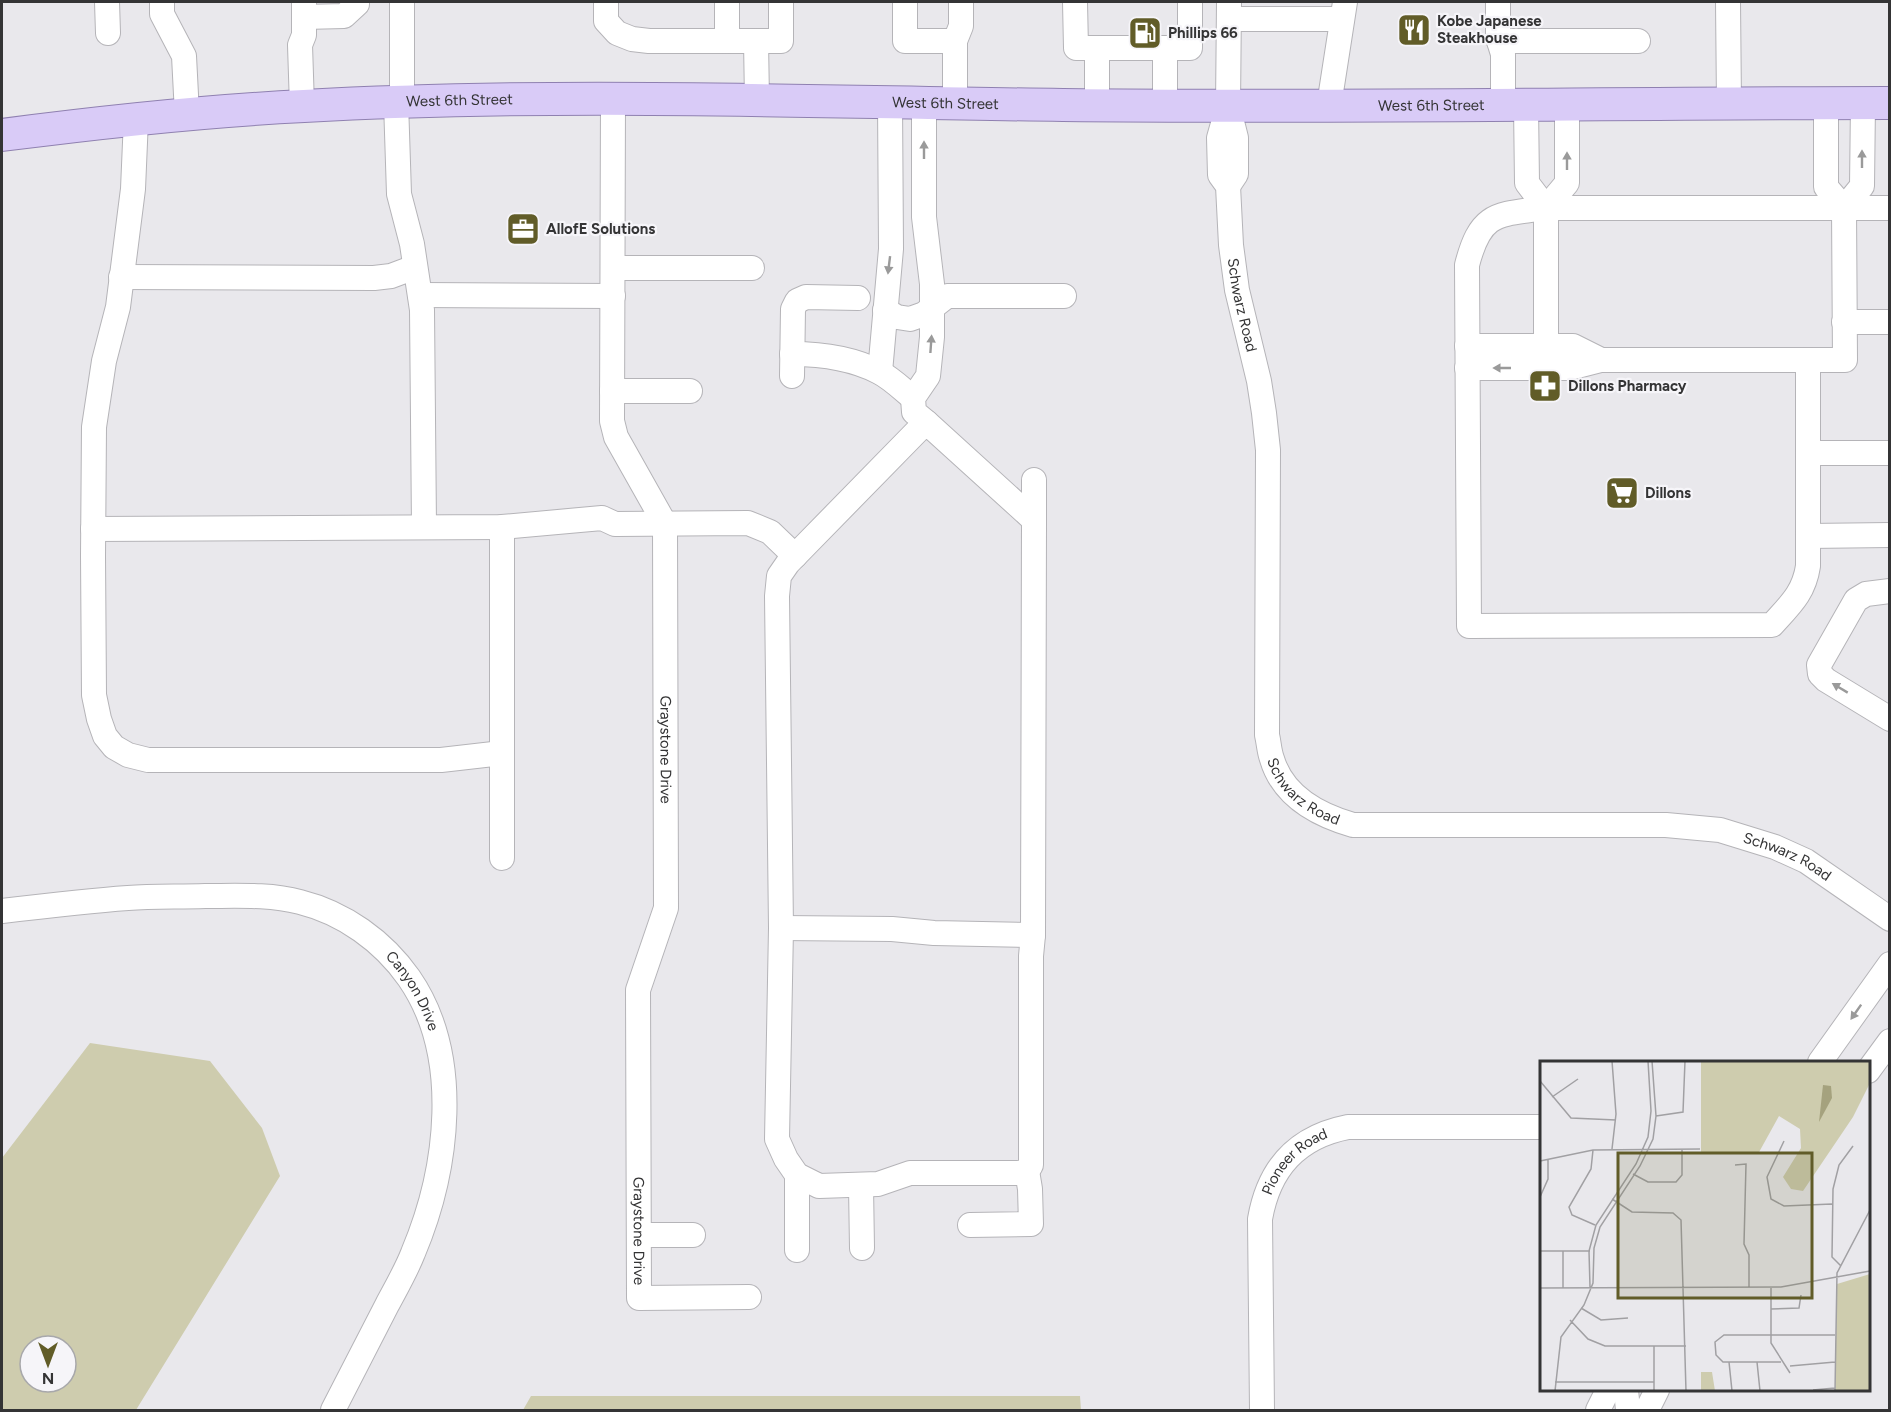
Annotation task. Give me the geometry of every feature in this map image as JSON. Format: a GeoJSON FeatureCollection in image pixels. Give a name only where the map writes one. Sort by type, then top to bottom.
{"type":"FeatureCollection","features":[{"type":"Feature","properties":{"kind":"main road","name":"West 6th Street"},"geometry":{"type":"LineString","coordinates":[[2,135],[187,114],[399,102],[757,100],[1097,105],[1876,103]]}},
{"type":"Feature","properties":{"kind":"street"},"geometry":{"type":"LineString","coordinates":[[107,2],[108,33]]}},
{"type":"Feature","properties":{"kind":"street"},"geometry":{"type":"LineString","coordinates":[[162,2],[162,14],[184,56],[187,114]]}},
{"type":"Feature","properties":{"kind":"street"},"geometry":{"type":"LineString","coordinates":[[302,106],[300,45],[304,35],[304,9],[344,16],[357,2]]}},
{"type":"Feature","properties":{"kind":"street"},"geometry":{"type":"LineString","coordinates":[[402,2],[399,194],[406,217],[422,310],[424,527]]}},
{"type":"Feature","properties":{"kind":"street"},"geometry":{"type":"LineString","coordinates":[[606,2],[606,21],[617,33],[632,39],[727,42],[781,42],[781,2]]}},
{"type":"Feature","properties":{"kind":"street"},"geometry":{"type":"LineString","coordinates":[[727,2],[727,42]]}},
{"type":"Feature","properties":{"kind":"street"},"geometry":{"type":"LineString","coordinates":[[905,2],[905,41],[955,41]]}},
{"type":"Feature","properties":{"kind":"street"},"geometry":{"type":"LineString","coordinates":[[955,103],[955,41],[961,26],[961,2]]}},
{"type":"Feature","properties":{"kind":"street"},"geometry":{"type":"LineString","coordinates":[[1076,2],[1076,48],[1190,48],[1190,2]]}},
{"type":"Feature","properties":{"kind":"street"},"geometry":{"type":"LineString","coordinates":[[1498,2],[1499,41],[1515,105],[1527,183],[1546,208],[1546,346]]}},
{"type":"Feature","properties":{"kind":"street"},"geometry":{"type":"LineString","coordinates":[[1728,2],[1729,104]]}},
{"type":"Feature","properties":{"kind":"street"},"geometry":{"type":"LineString","coordinates":[[1190,27],[1229,16],[1344,10],[1329,105]]}},
{"type":"Feature","properties":{"kind":"street","name":"Schwarz Road"},"geometry":{"type":"LineString","coordinates":[[1229,16],[1228,105],[1236,138],[1236,174],[1228,186],[1231,245],[1237,290],[1259,381],[1268,450],[1268,735],[1272,759],[1293,794],[1308,807],[1330,819],[1353,825],[1666,825],[1720,831],[1766,844],[1806,861],[1890,919]]}},
{"type":"Feature","properties":{"kind":"street"},"geometry":{"type":"LineString","coordinates":[[1499,41],[1638,41]]}},
{"type":"Feature","properties":{"kind":"street"},"geometry":{"type":"LineString","coordinates":[[756,42],[757,100]]}},
{"type":"Feature","properties":{"kind":"street"},"geometry":{"type":"LineString","coordinates":[[1097,48],[1097,105]]}},
{"type":"Feature","properties":{"kind":"street"},"geometry":{"type":"LineString","coordinates":[[1165,48],[1165,105]]}},
{"type":"Feature","properties":{"kind":"street","name":"Graystone Drive"},"geometry":{"type":"LineString","coordinates":[[613,100],[612,421],[616,437],[665,524],[666,908],[638,990],[639,1298],[749,1297]]}},
{"type":"Feature","properties":{"kind":"street"},"geometry":{"type":"LineString","coordinates":[[880,372],[891,232],[890,102]]}},
{"type":"Feature","properties":{"kind":"street"},"geometry":{"type":"LineString","coordinates":[[924,103],[926,232],[932,284],[932,337],[928,376],[913,398],[914,412],[1034,520]]}},
{"type":"Feature","properties":{"kind":"street"},"geometry":{"type":"LineString","coordinates":[[1826,103],[1826,187],[1844,208]]}},
{"type":"Feature","properties":{"kind":"street"},"geometry":{"type":"LineString","coordinates":[[1467,357],[1570,368],[1601,360],[1845,360],[1844,208],[1862,186],[1876,103]]}},
{"type":"Feature","properties":{"kind":"street"},"geometry":{"type":"LineString","coordinates":[[1546,208],[1567,183],[1567,105]]}},
{"type":"Feature","properties":{"kind":"street"},"geometry":{"type":"LineString","coordinates":[[136,119],[133,189],[118,307],[104,361],[94,428],[94,695],[99,720],[105,735],[114,747],[128,755],[148,760],[441,760],[502,753]]}},
{"type":"Feature","properties":{"kind":"street"},"geometry":{"type":"LineString","coordinates":[[1808,360],[1808,566],[1806,582],[1772,625],[1469,626],[1467,265],[1472,246],[1481,229],[1491,218],[1546,208],[1890,208]]}},
{"type":"Feature","properties":{"kind":"street"},"geometry":{"type":"LineString","coordinates":[[891,232],[926,232]]}},
{"type":"Feature","properties":{"kind":"street"},"geometry":{"type":"LineString","coordinates":[[121,277],[374,278],[391,276],[415,267]]}},
{"type":"Feature","properties":{"kind":"street"},"geometry":{"type":"LineString","coordinates":[[613,268],[752,268]]}},
{"type":"Feature","properties":{"kind":"street"},"geometry":{"type":"LineString","coordinates":[[420,295],[613,296]]}},
{"type":"Feature","properties":{"kind":"street"},"geometry":{"type":"LineString","coordinates":[[885,310],[897,317],[910,319],[924,314],[947,296],[1064,296]]}},
{"type":"Feature","properties":{"kind":"street"},"geometry":{"type":"LineString","coordinates":[[858,298],[806,297],[797,301],[793,309],[792,365],[830,356],[880,372],[913,398]]}},
{"type":"Feature","properties":{"kind":"street"},"geometry":{"type":"LineString","coordinates":[[1845,322],[1890,322]]}},
{"type":"Feature","properties":{"kind":"street"},"geometry":{"type":"LineString","coordinates":[[1467,357],[1546,346],[1574,346],[1601,360]]}},
{"type":"Feature","properties":{"kind":"street"},"geometry":{"type":"LineString","coordinates":[[612,391],[690,391]]}},
{"type":"Feature","properties":{"kind":"street"},"geometry":{"type":"LineString","coordinates":[[926,422],[795,555],[779,576],[777,596],[781,928],[777,1139],[786,1159],[797,1175],[819,1186],[878,1184],[910,1173],[1019,1173],[1027,1171]]}},
{"type":"Feature","properties":{"kind":"street"},"geometry":{"type":"LineString","coordinates":[[1808,453],[1890,453]]}},
{"type":"Feature","properties":{"kind":"street"},"geometry":{"type":"LineString","coordinates":[[970,1225],[1031,1224],[1027,1171],[1031,1164],[1034,480]]}},
{"type":"Feature","properties":{"kind":"street"},"geometry":{"type":"LineString","coordinates":[[93,529],[502,527],[602,518],[615,524],[748,523],[770,532],[795,555]]}},
{"type":"Feature","properties":{"kind":"street"},"geometry":{"type":"LineString","coordinates":[[502,527],[502,858]]}},
{"type":"Feature","properties":{"kind":"street"},"geometry":{"type":"LineString","coordinates":[[1808,536],[1890,536]]}},
{"type":"Feature","properties":{"kind":"street"},"geometry":{"type":"LineString","coordinates":[[1890,591],[1866,594],[1856,600],[1819,665],[1820,674],[1826,680],[1890,719]]}},
{"type":"Feature","properties":{"kind":"street","name":"Canyon Drive"},"geometry":{"type":"LineString","coordinates":[[2,911],[129,897],[221,896],[278,898],[300,902],[350,923],[378,942],[399,964],[418,992],[439,1044],[444,1077],[443,1136],[436,1180],[413,1254],[333,1410]]}},
{"type":"Feature","properties":{"kind":"street"},"geometry":{"type":"LineString","coordinates":[[781,928],[892,929],[934,933],[1033,935]]}},
{"type":"Feature","properties":{"kind":"street"},"geometry":{"type":"LineString","coordinates":[[1821,1061],[1890,964]]}},
{"type":"Feature","properties":{"kind":"street"},"geometry":{"type":"LineString","coordinates":[[1870,1070],[1890,1041]]}},
{"type":"Feature","properties":{"kind":"street","name":"Pioneer Road"},"geometry":{"type":"LineString","coordinates":[[1262,1410],[1260,1219],[1264,1198],[1277,1171],[1291,1155],[1306,1142],[1327,1131],[1348,1127],[1540,1127]]}},
{"type":"Feature","properties":{"kind":"street"},"geometry":{"type":"LineString","coordinates":[[797,1175],[797,1250]]}},
{"type":"Feature","properties":{"kind":"street"},"geometry":{"type":"LineString","coordinates":[[861,1186],[861,1248]]}},
{"type":"Feature","properties":{"kind":"street"},"geometry":{"type":"LineString","coordinates":[[639,1235],[693,1235]]}},
{"type":"Feature","properties":{"kind":"street"},"geometry":{"type":"LineString","coordinates":[[1598,1410],[1607,1391]]}},
{"type":"Feature","properties":{"kind":"street"},"geometry":{"type":"LineString","coordinates":[[1626,1391],[1628,1410]]}},
{"type":"Feature","properties":{"kind":"street"},"geometry":{"type":"LineString","coordinates":[[1647,1410],[1656,1391]]}},
{"type":"Feature","properties":{"kind":"shaded area"},"geometry":{"type":"Polygon","coordinates":[[[90,1043],[210,1061],[262,1128],[280,1176],[136,1410],[2,1410],[2,1158],[90,1043]]]}},
{"type":"Feature","properties":{"kind":"shaded area"},"geometry":{"type":"Polygon","coordinates":[[[531,1396],[1080,1396],[1081,1410],[523,1410],[531,1396]]]}},
{"type":"Feature","properties":{"kind":"place","name":"Kobe Japanese Steakhouse"},"geometry":{"type":"Point","coordinates":[1414,30]}},
{"type":"Feature","properties":{"kind":"place","name":"Phillips 66"},"geometry":{"type":"Point","coordinates":[1145,33]}},
{"type":"Feature","properties":{"kind":"place","name":"AllofE Solutions"},"geometry":{"type":"Point","coordinates":[523,229]}},
{"type":"Feature","properties":{"kind":"place","name":"Dillons Pharmacy"},"geometry":{"type":"Point","coordinates":[1545,386]}},
{"type":"Feature","properties":{"kind":"place","name":"Dillons"},"geometry":{"type":"Point","coordinates":[1622,493]}}]}
